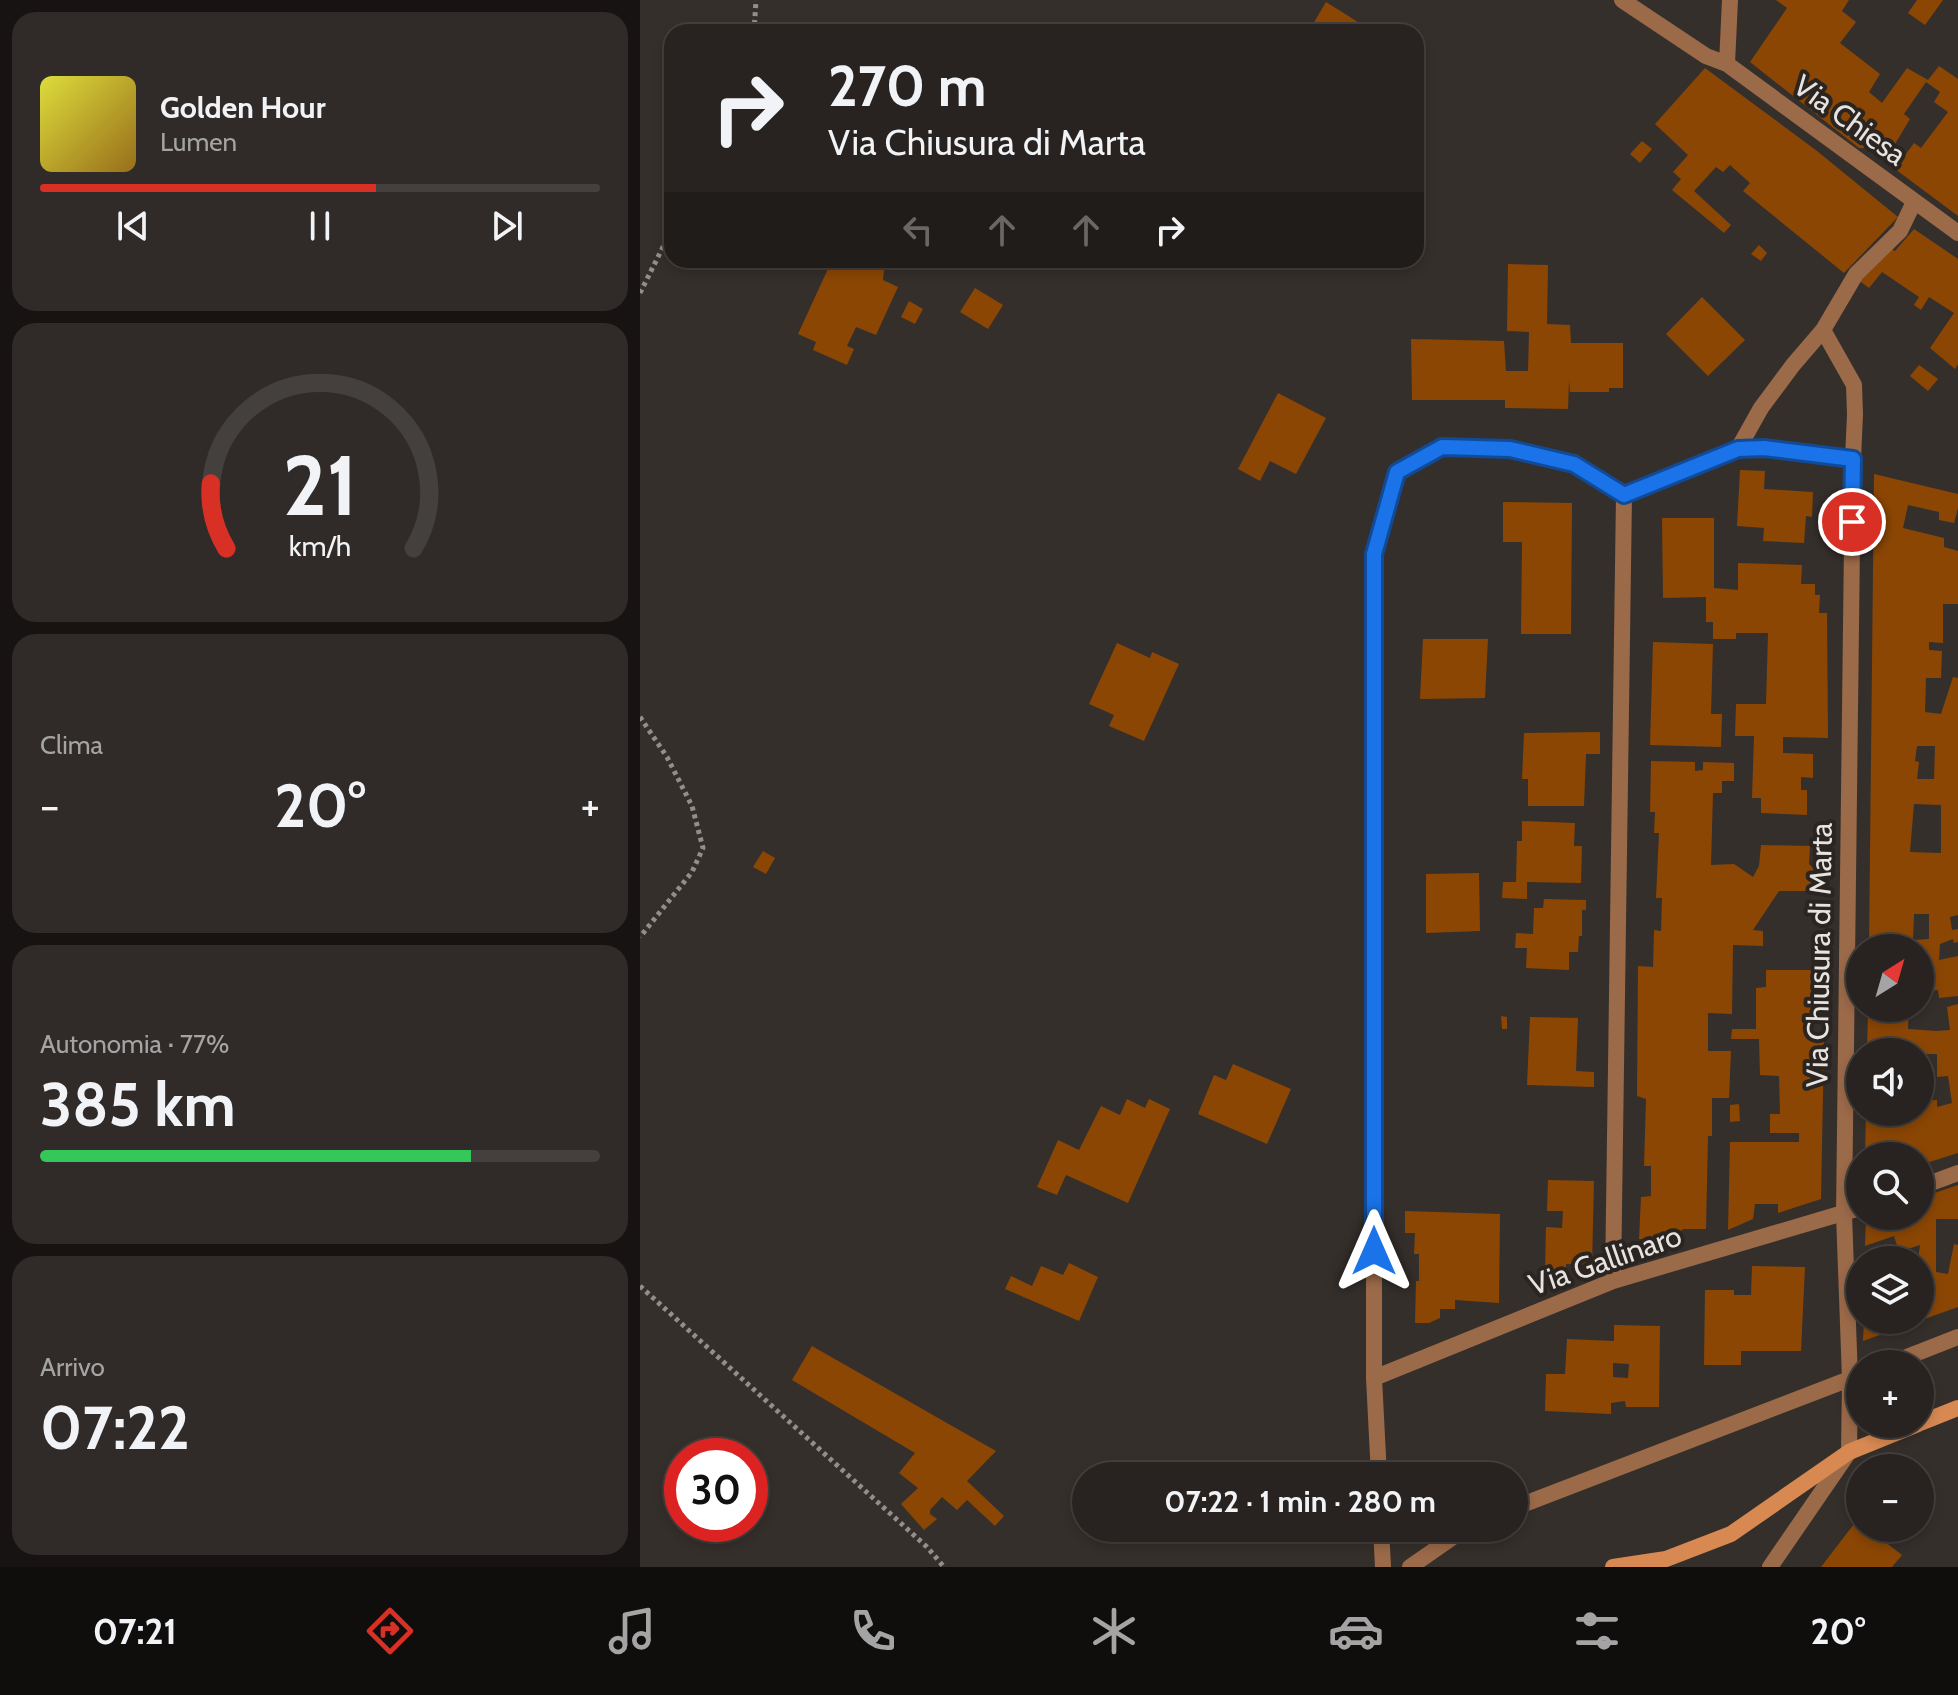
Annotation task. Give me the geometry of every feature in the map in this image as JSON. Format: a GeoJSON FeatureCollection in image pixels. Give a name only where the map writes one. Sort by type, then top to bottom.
{"type":"FeatureCollection","features":[{"type":"Feature","properties":{"kind":"main road"},"geometry":{"type":"LineString","coordinates":[[1934,1418],[1958,1408]]}},
{"type":"Feature","properties":{"kind":"main road"},"geometry":{"type":"LineString","coordinates":[[1613,1567],[1666,1559],[1731,1534],[1849,1452],[1884,1438]]}},
{"type":"Feature","properties":{"kind":"street","name":"Via Chiesa"},"geometry":{"type":"LineString","coordinates":[[1622,0],[1706,56],[1727,64],[1958,233]]}},
{"type":"Feature","properties":{"kind":"street"},"geometry":{"type":"LineString","coordinates":[[1727,64],[1730,0]]}},
{"type":"Feature","properties":{"kind":"street"},"geometry":{"type":"LineString","coordinates":[[1738,449],[1761,408],[1823,330],[1856,274],[1900,231],[1914,202]]}},
{"type":"Feature","properties":{"kind":"street","name":"Via Chiusura di Marta"},"geometry":{"type":"LineString","coordinates":[[1823,330],[1854,385],[1852,1142]]}},
{"type":"Feature","properties":{"kind":"street"},"geometry":{"type":"LineString","coordinates":[[1378,1462],[1374,1378],[1374,554],[1377,540],[1397,472],[1442,447],[1510,449],[1574,464],[1624,495]]}},
{"type":"Feature","properties":{"kind":"street"},"geometry":{"type":"LineString","coordinates":[[1624,495],[1738,449],[1764,448],[1853,459]]}},
{"type":"Feature","properties":{"kind":"street"},"geometry":{"type":"LineString","coordinates":[[1613,1281],[1624,495]]}},
{"type":"Feature","properties":{"kind":"street"},"geometry":{"type":"LineString","coordinates":[[1934,1182],[1958,1173]]}},
{"type":"Feature","properties":{"kind":"street","name":"Via Gallinaro"},"geometry":{"type":"LineString","coordinates":[[1374,1378],[1613,1281],[1846,1213]]}},
{"type":"Feature","properties":{"kind":"street","name":"Via Chiusura di Marta"},"geometry":{"type":"LineString","coordinates":[[1852,1230],[1855,1350]]}},
{"type":"Feature","properties":{"kind":"street"},"geometry":{"type":"LineString","coordinates":[[1925,1350],[1958,1337]]}},
{"type":"Feature","properties":{"kind":"street"},"geometry":{"type":"LineString","coordinates":[[1528,1503],[1846,1380]]}},
{"type":"Feature","properties":{"kind":"street","name":"Via Chiusura di Marta"},"geometry":{"type":"LineString","coordinates":[[1849,1452],[1850,1438]]}},
{"type":"Feature","properties":{"kind":"street"},"geometry":{"type":"LineString","coordinates":[[1770,1567],[1849,1452]]}},
{"type":"Feature","properties":{"kind":"street"},"geometry":{"type":"LineString","coordinates":[[1382,1542],[1383,1567]]}},
{"type":"Feature","properties":{"kind":"street"},"geometry":{"type":"LineString","coordinates":[[1410,1567],[1446,1542]]}},
{"type":"Feature","properties":{"kind":"path"},"geometry":{"type":"LineString","coordinates":[[754,24],[756,0]]}},
{"type":"Feature","properties":{"kind":"path"},"geometry":{"type":"LineString","coordinates":[[640,293],[664,245]]}},
{"type":"Feature","properties":{"kind":"path"},"geometry":{"type":"LineString","coordinates":[[640,717],[667,757],[692,806],[703,848],[692,872],[640,937]]}},
{"type":"Feature","properties":{"kind":"path"},"geometry":{"type":"LineString","coordinates":[[640,1286],[927,1547],[944,1567]]}},
{"type":"Feature","properties":{"kind":"building"},"geometry":{"type":"Polygon","coordinates":[[[1776,0],[1849,0],[1842,11],[1856,22],[1840,43],[1880,74],[1869,92],[1882,103],[1907,68],[1928,80],[1939,66],[1958,79],[1958,216],[1895,169],[1914,143],[1921,148],[1948,112],[1934,102],[1940,92],[1926,82],[1904,114],[1910,119],[1892,149],[1859,148],[1750,62],[1787,8],[1776,0]]]}},
{"type":"Feature","properties":{"kind":"building"},"geometry":{"type":"Polygon","coordinates":[[[1917,0],[1943,0],[1925,25],[1908,13],[1917,0]]]}},
{"type":"Feature","properties":{"kind":"building"},"geometry":{"type":"Polygon","coordinates":[[[1326,2],[1361,24],[1313,24],[1326,2]]]}},
{"type":"Feature","properties":{"kind":"building"},"geometry":{"type":"Polygon","coordinates":[[[1705,68],[1817,151],[1898,217],[1844,273],[1743,191],[1750,183],[1730,165],[1723,172],[1716,167],[1694,191],[1731,225],[1724,233],[1672,190],[1681,179],[1673,172],[1688,155],[1655,124],[1705,68]]]}},
{"type":"Feature","properties":{"kind":"building"},"geometry":{"type":"Polygon","coordinates":[[[1642,141],[1652,149],[1640,163],[1630,154],[1642,141]]]}},
{"type":"Feature","properties":{"kind":"building"},"geometry":{"type":"Polygon","coordinates":[[[1914,229],[1958,259],[1958,364],[1955,369],[1930,348],[1954,313],[1929,297],[1921,310],[1914,305],[1919,297],[1882,272],[1869,288],[1858,280],[1891,249],[1895,251],[1914,229]]]}},
{"type":"Feature","properties":{"kind":"building"},"geometry":{"type":"Polygon","coordinates":[[[1759,245],[1767,253],[1761,261],[1751,254],[1759,245]]]}},
{"type":"Feature","properties":{"kind":"building"},"geometry":{"type":"Polygon","coordinates":[[[1508,264],[1548,265],[1547,324],[1570,325],[1571,343],[1623,343],[1623,388],[1609,388],[1609,392],[1570,392],[1569,381],[1568,409],[1505,408],[1505,400],[1412,400],[1411,339],[1504,341],[1506,371],[1528,371],[1529,332],[1507,331],[1508,264]]]}},
{"type":"Feature","properties":{"kind":"building"},"geometry":{"type":"Polygon","coordinates":[[[828,268],[883,268],[883,280],[898,287],[876,335],[856,327],[847,346],[854,349],[847,365],[813,350],[816,342],[798,334],[828,268]]]}},
{"type":"Feature","properties":{"kind":"building"},"geometry":{"type":"Polygon","coordinates":[[[975,288],[1003,305],[988,329],[960,312],[975,288]]]}},
{"type":"Feature","properties":{"kind":"building"},"geometry":{"type":"Polygon","coordinates":[[[1702,297],[1745,340],[1708,376],[1666,334],[1702,297]]]}},
{"type":"Feature","properties":{"kind":"building"},"geometry":{"type":"Polygon","coordinates":[[[909,301],[923,309],[915,324],[901,317],[909,301]]]}},
{"type":"Feature","properties":{"kind":"building"},"geometry":{"type":"Polygon","coordinates":[[[1919,365],[1938,379],[1928,391],[1910,376],[1919,365]]]}},
{"type":"Feature","properties":{"kind":"building"},"geometry":{"type":"Polygon","coordinates":[[[1278,393],[1326,418],[1296,474],[1270,461],[1260,481],[1238,469],[1278,393]]]}},
{"type":"Feature","properties":{"kind":"building"},"geometry":{"type":"Polygon","coordinates":[[[1740,470],[1765,471],[1764,489],[1813,492],[1812,517],[1806,516],[1804,543],[1763,541],[1764,528],[1737,526],[1740,470]]]}},
{"type":"Feature","properties":{"kind":"building"},"geometry":{"type":"Polygon","coordinates":[[[1874,474],[1958,494],[1954,523],[1939,520],[1939,512],[1908,505],[1903,528],[1944,538],[1944,547],[1958,551],[1958,604],[1943,604],[1943,643],[1929,642],[1929,650],[1942,651],[1941,678],[1926,678],[1925,712],[1941,714],[1953,677],[1958,678],[1958,915],[1950,917],[1952,930],[1958,929],[1958,942],[1954,943],[1953,939],[1940,944],[1939,960],[1958,956],[1958,996],[1939,998],[1938,990],[1934,990],[1934,934],[1929,934],[1929,914],[1914,914],[1913,934],[1869,934],[1874,474]],[[1917,746],[1917,779],[1934,779],[1935,746],[1917,746]],[[1914,804],[1910,852],[1941,853],[1941,805],[1914,804]]]}},
{"type":"Feature","properties":{"kind":"building"},"geometry":{"type":"Polygon","coordinates":[[[1503,502],[1572,503],[1571,634],[1521,634],[1522,542],[1503,542],[1503,502]]]}},
{"type":"Feature","properties":{"kind":"building"},"geometry":{"type":"Polygon","coordinates":[[[1662,518],[1714,518],[1714,588],[1738,590],[1738,563],[1802,565],[1801,584],[1815,584],[1815,595],[1820,595],[1819,613],[1827,613],[1828,738],[1783,737],[1783,753],[1813,754],[1813,778],[1801,777],[1801,790],[1807,790],[1807,815],[1761,813],[1761,798],[1752,798],[1754,736],[1735,736],[1736,704],[1766,704],[1768,633],[1736,633],[1736,639],[1713,639],[1713,622],[1706,622],[1706,597],[1663,598],[1662,518]]]}},
{"type":"Feature","properties":{"kind":"building"},"geometry":{"type":"Polygon","coordinates":[[[1423,639],[1488,639],[1485,698],[1420,699],[1423,639]]]}},
{"type":"Feature","properties":{"kind":"building"},"geometry":{"type":"Polygon","coordinates":[[[1653,642],[1713,644],[1711,714],[1722,714],[1721,747],[1650,745],[1653,642]]]}},
{"type":"Feature","properties":{"kind":"building"},"geometry":{"type":"Polygon","coordinates":[[[1117,643],[1150,658],[1152,652],[1179,664],[1144,741],[1109,726],[1114,715],[1089,704],[1117,643]]]}},
{"type":"Feature","properties":{"kind":"building"},"geometry":{"type":"Polygon","coordinates":[[[1600,732],[1600,754],[1586,754],[1584,806],[1528,806],[1528,779],[1522,779],[1524,733],[1600,732]]]}},
{"type":"Feature","properties":{"kind":"building"},"geometry":{"type":"Polygon","coordinates":[[[1651,761],[1695,762],[1695,771],[1703,770],[1703,762],[1734,763],[1734,781],[1722,781],[1722,793],[1713,793],[1711,865],[1734,864],[1753,877],[1759,866],[1761,845],[1810,846],[1809,864],[1819,874],[1820,885],[1812,891],[1779,891],[1753,930],[1763,931],[1763,946],[1733,945],[1732,1014],[1708,1013],[1708,1051],[1731,1051],[1729,1098],[1712,1098],[1706,1229],[1683,1229],[1671,1240],[1639,1239],[1641,1197],[1651,1196],[1651,1166],[1644,1166],[1646,1099],[1637,1096],[1638,966],[1653,967],[1654,930],[1661,931],[1662,898],[1656,898],[1659,833],[1654,833],[1655,812],[1650,812],[1651,761]]]}},
{"type":"Feature","properties":{"kind":"building"},"geometry":{"type":"Polygon","coordinates":[[[1522,821],[1575,823],[1574,846],[1582,846],[1581,883],[1527,882],[1527,899],[1502,898],[1503,882],[1516,882],[1517,841],[1522,841],[1522,821]]]}},
{"type":"Feature","properties":{"kind":"building"},"geometry":{"type":"Polygon","coordinates":[[[763,851],[775,858],[766,874],[753,867],[763,851]]]}},
{"type":"Feature","properties":{"kind":"building"},"geometry":{"type":"Polygon","coordinates":[[[1479,873],[1480,931],[1426,933],[1426,874],[1479,873]]]}},
{"type":"Feature","properties":{"kind":"building"},"geometry":{"type":"Polygon","coordinates":[[[1544,899],[1586,900],[1586,910],[1582,910],[1582,936],[1579,936],[1578,952],[1569,952],[1569,970],[1526,968],[1527,948],[1515,948],[1516,933],[1533,934],[1534,908],[1543,908],[1544,899]]]}},
{"type":"Feature","properties":{"kind":"building"},"geometry":{"type":"Polygon","coordinates":[[[1766,970],[1812,970],[1810,1038],[1824,1039],[1821,1199],[1778,1213],[1778,1204],[1755,1204],[1753,1219],[1728,1230],[1730,1142],[1799,1142],[1799,1133],[1770,1133],[1770,1114],[1780,1114],[1779,1076],[1760,1075],[1759,1039],[1731,1039],[1732,1029],[1756,1029],[1756,988],[1766,987],[1766,970]]]}},
{"type":"Feature","properties":{"kind":"building"},"geometry":{"type":"Polygon","coordinates":[[[1958,1004],[1958,1153],[1934,1161],[1934,1142],[1865,1142],[1866,1126],[1934,1126],[1934,1100],[1937,1100],[1937,1107],[1952,1103],[1948,1076],[1937,1077],[1934,1038],[1867,1038],[1868,1022],[1908,1022],[1908,1029],[1950,1030],[1947,1007],[1958,1004]]]}},
{"type":"Feature","properties":{"kind":"building"},"geometry":{"type":"Polygon","coordinates":[[[1501,1016],[1507,1017],[1507,1029],[1502,1029],[1501,1016]]]}},
{"type":"Feature","properties":{"kind":"building"},"geometry":{"type":"Polygon","coordinates":[[[1530,1017],[1578,1018],[1576,1071],[1594,1072],[1594,1087],[1527,1085],[1530,1017]]]}},
{"type":"Feature","properties":{"kind":"building"},"geometry":{"type":"Polygon","coordinates":[[[1233,1064],[1291,1089],[1267,1144],[1198,1114],[1214,1075],[1226,1080],[1233,1064]]]}},
{"type":"Feature","properties":{"kind":"building"},"geometry":{"type":"Polygon","coordinates":[[[1127,1099],[1145,1108],[1149,1099],[1170,1109],[1128,1203],[1066,1175],[1057,1195],[1037,1187],[1058,1140],[1079,1150],[1101,1106],[1120,1115],[1127,1099]]]}},
{"type":"Feature","properties":{"kind":"building"},"geometry":{"type":"Polygon","coordinates":[[[1739,1104],[1740,1121],[1730,1122],[1730,1105],[1739,1104]]]}},
{"type":"Feature","properties":{"kind":"building"},"geometry":{"type":"Polygon","coordinates":[[[1548,1180],[1594,1181],[1592,1265],[1566,1264],[1566,1270],[1545,1269],[1546,1227],[1562,1228],[1563,1211],[1547,1211],[1548,1180]]]}},
{"type":"Feature","properties":{"kind":"building"},"geometry":{"type":"Polygon","coordinates":[[[1958,1185],[1958,1219],[1936,1219],[1936,1272],[1948,1274],[1954,1244],[1958,1245],[1958,1307],[1934,1316],[1934,1246],[1897,1246],[1894,1236],[1865,1246],[1866,1230],[1934,1230],[1934,1193],[1958,1185]]]}},
{"type":"Feature","properties":{"kind":"building"},"geometry":{"type":"Polygon","coordinates":[[[1405,1211],[1500,1214],[1499,1303],[1455,1300],[1455,1309],[1440,1309],[1440,1318],[1429,1323],[1415,1323],[1419,1254],[1414,1254],[1415,1233],[1405,1233],[1405,1211]]]}},
{"type":"Feature","properties":{"kind":"building"},"geometry":{"type":"Polygon","coordinates":[[[1069,1263],[1098,1277],[1079,1321],[1005,1289],[1011,1276],[1032,1286],[1041,1266],[1063,1275],[1069,1263]]]}},
{"type":"Feature","properties":{"kind":"building"},"geometry":{"type":"Polygon","coordinates":[[[1752,1266],[1805,1267],[1801,1351],[1741,1351],[1741,1365],[1704,1365],[1705,1290],[1734,1290],[1734,1295],[1751,1295],[1752,1266]]]}},
{"type":"Feature","properties":{"kind":"building"},"geometry":{"type":"Polygon","coordinates":[[[1614,1325],[1660,1326],[1659,1407],[1626,1407],[1625,1401],[1611,1403],[1611,1414],[1545,1411],[1546,1374],[1565,1374],[1567,1339],[1614,1341],[1614,1325]],[[1613,1363],[1613,1377],[1628,1378],[1629,1364],[1613,1363]]]}},
{"type":"Feature","properties":{"kind":"building"},"geometry":{"type":"Polygon","coordinates":[[[1863,1334],[1883,1334],[1863,1341],[1863,1334]]]}},
{"type":"Feature","properties":{"kind":"building"},"geometry":{"type":"Polygon","coordinates":[[[812,1346],[996,1451],[967,1481],[1004,1516],[995,1526],[967,1500],[957,1510],[942,1497],[930,1510],[930,1514],[937,1519],[924,1530],[901,1504],[918,1488],[899,1473],[915,1453],[792,1380],[812,1346]]]}},
{"type":"Feature","properties":{"kind":"building"},"geometry":{"type":"Polygon","coordinates":[[[1846,1534],[1846,1542],[1885,1542],[1902,1555],[1892,1567],[1821,1567],[1846,1534]]]}},
{"type":"Feature","properties":{"kind":"route"},"geometry":{"type":"LineString","coordinates":[[1374,1251],[1374,554],[1397,472],[1442,447],[1510,449],[1574,464],[1624,495],[1738,449],[1764,448],[1853,459],[1852,522]]}}]}
